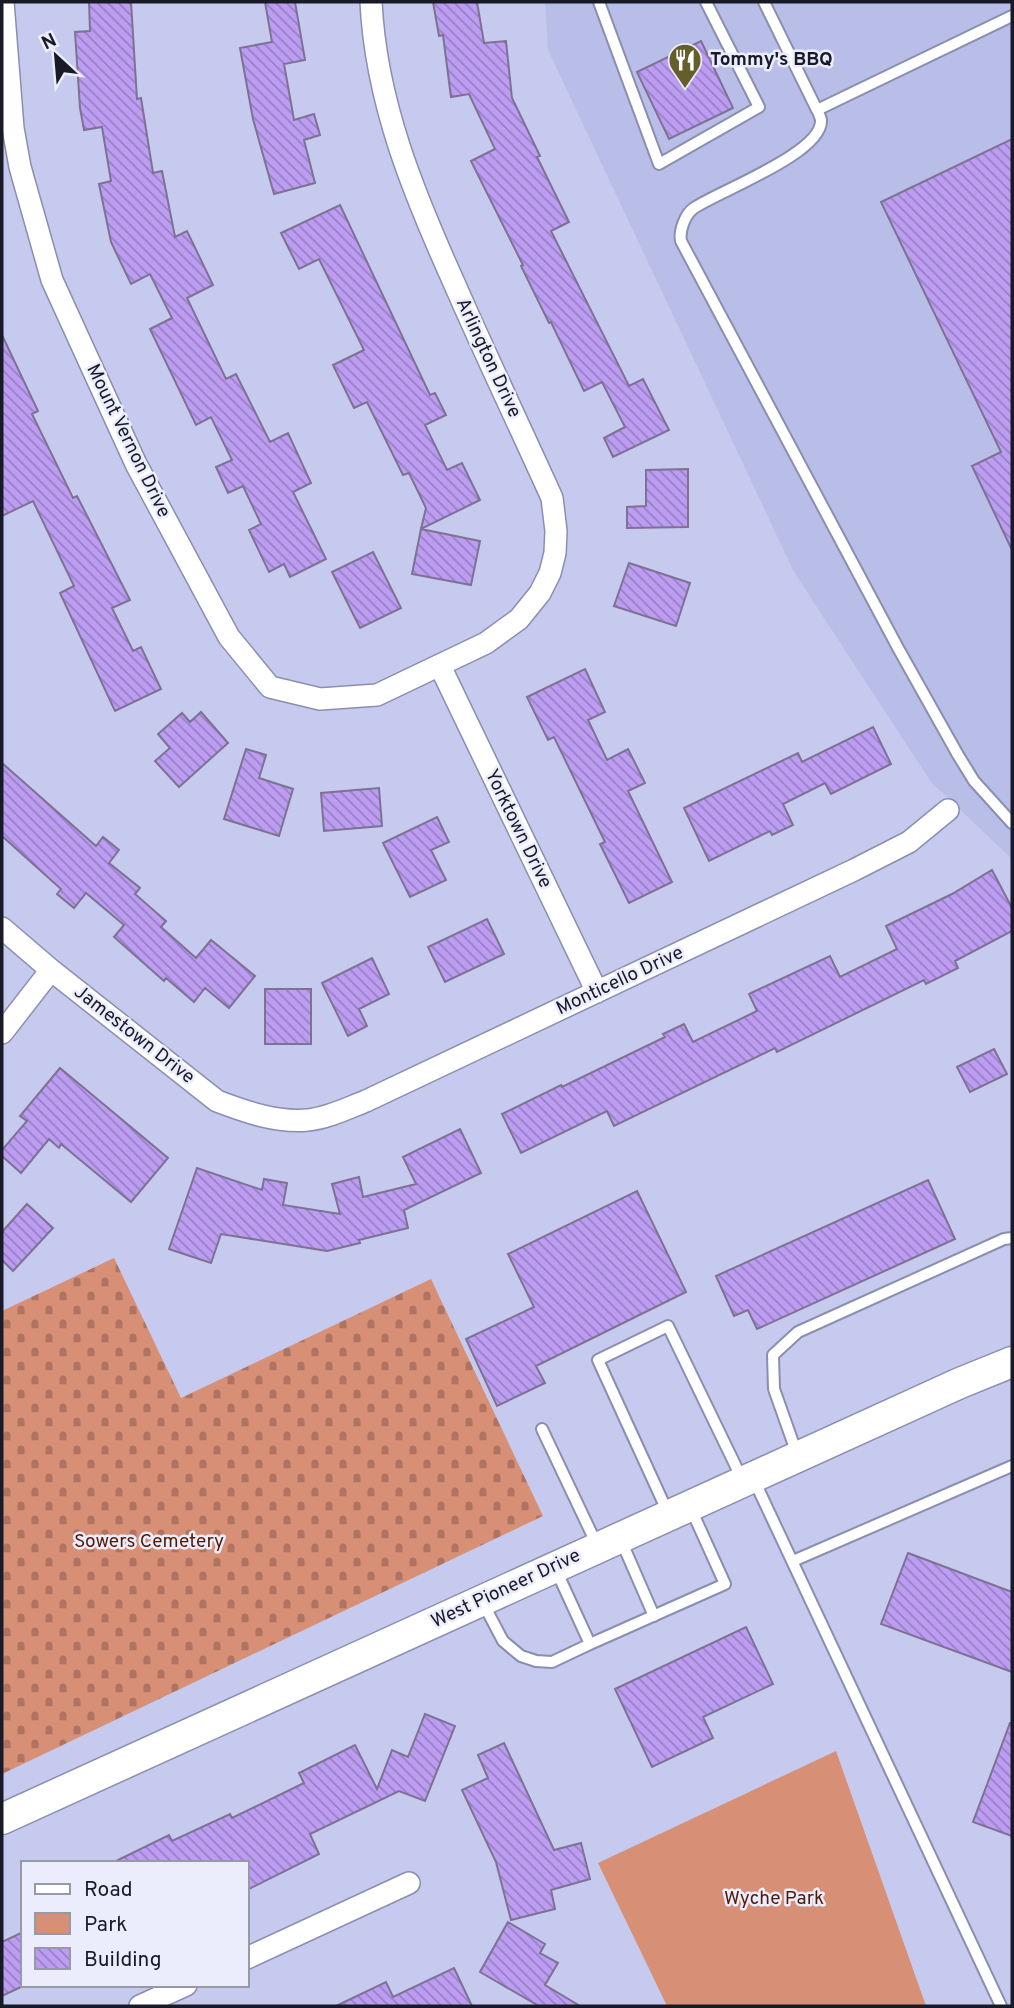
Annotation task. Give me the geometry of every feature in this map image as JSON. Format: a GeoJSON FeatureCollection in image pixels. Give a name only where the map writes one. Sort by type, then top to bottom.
{"type":"FeatureCollection","features":[{"type":"Feature","properties":{"kind":"main road","name":"West Pioneer Drive"},"geometry":{"type":"LineString","coordinates":[[2,1819],[679,1510],[1012,1362]]}},
{"type":"Feature","properties":{"kind":"street","name":"Mount Vernon Drive"},"geometry":{"type":"LineString","coordinates":[[3,2],[13,128],[20,167],[52,280],[136,464],[229,637],[270,687],[320,699],[377,695],[440,666]]}},
{"type":"Feature","properties":{"kind":"street","name":"Arlington Drive"},"geometry":{"type":"LineString","coordinates":[[371,2],[374,41],[388,114],[396,140],[425,219],[552,498],[556,531],[555,553],[550,573],[540,593],[519,619],[486,643],[440,666]]}},
{"type":"Feature","properties":{"kind":"street","name":"Yorktown Drive"},"geometry":{"type":"LineString","coordinates":[[440,666],[597,992]]}},
{"type":"Feature","properties":{"kind":"street","name":"Monticello Drive"},"geometry":{"type":"LineString","coordinates":[[278,1119],[310,1120],[366,1101],[909,842],[948,810]]}},
{"type":"Feature","properties":{"kind":"street","name":"Jamestown Drive"},"geometry":{"type":"LineString","coordinates":[[2,928],[217,1101],[242,1111],[278,1119]]}},
{"type":"Feature","properties":{"kind":"street"},"geometry":{"type":"LineString","coordinates":[[2,1032],[51,970]]}},
{"type":"Feature","properties":{"kind":"street"},"geometry":{"type":"LineString","coordinates":[[248,1958],[409,1883]]}},
{"type":"Feature","properties":{"kind":"street"},"geometry":{"type":"LineString","coordinates":[[140,2006],[182,1987]]}},
{"type":"Feature","properties":{"kind":"lane"},"geometry":{"type":"LineString","coordinates":[[599,2],[659,164],[759,107],[706,2]]}},
{"type":"Feature","properties":{"kind":"lane"},"geometry":{"type":"LineString","coordinates":[[764,2],[817,110],[821,120],[819,129],[807,145],[783,162],[692,209],[679,232],[681,241],[958,755],[974,781],[1012,823]]}},
{"type":"Feature","properties":{"kind":"lane"},"geometry":{"type":"LineString","coordinates":[[817,110],[1012,16]]}},
{"type":"Feature","properties":{"kind":"lane"},"geometry":{"type":"LineString","coordinates":[[798,1457],[774,1389],[773,1355],[798,1332],[1004,1239],[1012,1238]]}},
{"type":"Feature","properties":{"kind":"lane"},"geometry":{"type":"LineString","coordinates":[[482,1600],[503,1641],[521,1656],[552,1662],[726,1584],[679,1510],[598,1360],[668,1326],[793,1561],[1001,2006]]}},
{"type":"Feature","properties":{"kind":"lane"},"geometry":{"type":"LineString","coordinates":[[542,1429],[654,1616]]}},
{"type":"Feature","properties":{"kind":"lane"},"geometry":{"type":"LineString","coordinates":[[793,1561],[1012,1466]]}},
{"type":"Feature","properties":{"kind":"lane"},"geometry":{"type":"LineString","coordinates":[[555,1567],[590,1644]]}},
{"type":"Feature","properties":{"kind":"shaded area"},"geometry":{"type":"Polygon","coordinates":[[[545,2],[1012,2],[1012,859],[931,782],[794,572],[548,50],[545,2]]]}},
{"type":"Feature","properties":{"kind":"green space","name":"Sowers Cemetery"},"geometry":{"type":"Polygon","coordinates":[[[114,1258],[181,1398],[431,1279],[543,1516],[2,1774],[2,1311],[114,1258]]]}},
{"type":"Feature","properties":{"kind":"green space","name":"Wyche Park"},"geometry":{"type":"Polygon","coordinates":[[[836,1751],[926,2006],[667,2006],[598,1863],[836,1751]]]}},
{"type":"Feature","properties":{"kind":"building"},"geometry":{"type":"Polygon","coordinates":[[[89,2],[131,2],[137,99],[141,98],[153,173],[162,171],[175,237],[187,231],[213,285],[187,298],[226,379],[236,374],[270,442],[288,433],[311,483],[293,492],[326,559],[290,577],[284,564],[269,572],[249,530],[261,524],[243,486],[228,493],[216,467],[232,460],[211,417],[196,425],[150,329],[172,318],[150,274],[131,284],[111,242],[99,184],[111,181],[102,127],[84,130],[80,108],[75,32],[90,31],[89,2]]]}},
{"type":"Feature","properties":{"kind":"building"},"geometry":{"type":"Polygon","coordinates":[[[265,2],[295,2],[305,60],[284,64],[294,120],[314,114],[320,135],[304,140],[315,183],[274,194],[253,119],[240,48],[272,42],[265,2]]]}},
{"type":"Feature","properties":{"kind":"building"},"geometry":{"type":"Polygon","coordinates":[[[433,2],[477,2],[484,43],[506,41],[512,98],[569,222],[551,231],[629,386],[643,379],[669,430],[613,457],[604,438],[625,427],[602,382],[584,391],[471,161],[495,149],[469,94],[451,97],[443,35],[439,36],[433,2]]]}},
{"type":"Feature","properties":{"kind":"building","name":"Tommy's BBQ"},"geometry":{"type":"Polygon","coordinates":[[[701,41],[733,108],[669,139],[637,72],[701,41]]]}},
{"type":"Feature","properties":{"kind":"building"},"geometry":{"type":"Polygon","coordinates":[[[1012,139],[1012,550],[972,466],[1001,452],[881,202],[1012,139]]]}},
{"type":"Feature","properties":{"kind":"building"},"geometry":{"type":"Polygon","coordinates":[[[340,205],[430,395],[435,393],[446,415],[425,425],[447,470],[462,463],[480,500],[421,529],[426,508],[409,473],[403,475],[367,402],[354,408],[333,365],[364,350],[319,259],[299,269],[281,233],[340,205]]]}},
{"type":"Feature","properties":{"kind":"building"},"geometry":{"type":"Polygon","coordinates":[[[2,335],[38,411],[32,414],[73,498],[77,496],[130,600],[112,608],[133,651],[141,647],[161,689],[115,711],[60,593],[74,586],[33,501],[2,516],[2,335]]]}},
{"type":"Feature","properties":{"kind":"building"},"geometry":{"type":"Polygon","coordinates":[[[688,469],[688,527],[627,528],[627,507],[646,506],[646,470],[688,469]]]}},
{"type":"Feature","properties":{"kind":"building"},"geometry":{"type":"Polygon","coordinates":[[[421,529],[480,541],[471,585],[412,574],[421,529]]]}},
{"type":"Feature","properties":{"kind":"building"},"geometry":{"type":"Polygon","coordinates":[[[373,552],[401,608],[360,628],[332,572],[373,552]]]}},
{"type":"Feature","properties":{"kind":"building"},"geometry":{"type":"Polygon","coordinates":[[[629,563],[690,583],[676,626],[614,606],[629,563]]]}},
{"type":"Feature","properties":{"kind":"building"},"geometry":{"type":"Polygon","coordinates":[[[585,669],[605,712],[588,720],[607,760],[628,749],[645,783],[628,791],[672,882],[629,903],[600,844],[605,842],[554,737],[548,740],[527,697],[585,669]]]}},
{"type":"Feature","properties":{"kind":"building"},"geometry":{"type":"Polygon","coordinates":[[[201,712],[228,743],[179,787],[155,761],[170,748],[158,734],[182,713],[190,722],[201,712]]]}},
{"type":"Feature","properties":{"kind":"building"},"geometry":{"type":"Polygon","coordinates":[[[873,727],[891,764],[831,794],[825,783],[783,804],[793,825],[772,835],[770,831],[709,861],[684,808],[798,753],[802,762],[873,727]]]}},
{"type":"Feature","properties":{"kind":"building"},"geometry":{"type":"Polygon","coordinates":[[[246,749],[266,755],[259,778],[293,789],[279,836],[224,819],[246,749]]]}},
{"type":"Feature","properties":{"kind":"building"},"geometry":{"type":"Polygon","coordinates":[[[2,763],[96,846],[103,837],[119,850],[109,863],[140,888],[135,894],[166,921],[161,927],[196,958],[211,940],[255,976],[229,1008],[205,988],[194,1002],[166,978],[164,981],[114,937],[124,925],[86,893],[74,908],[57,894],[61,889],[2,836],[2,763]]]}},
{"type":"Feature","properties":{"kind":"building"},"geometry":{"type":"Polygon","coordinates":[[[379,788],[382,826],[324,831],[321,793],[379,788]]]}},
{"type":"Feature","properties":{"kind":"building"},"geometry":{"type":"Polygon","coordinates":[[[437,817],[449,842],[431,850],[446,880],[410,897],[383,843],[437,817]]]}},
{"type":"Feature","properties":{"kind":"building"},"geometry":{"type":"Polygon","coordinates":[[[992,870],[1012,908],[1012,931],[955,961],[958,968],[926,984],[924,980],[777,1052],[775,1048],[614,1126],[607,1111],[521,1153],[502,1114],[665,1037],[663,1034],[684,1024],[693,1042],[757,1011],[749,994],[830,956],[840,977],[897,949],[886,926],[952,894],[992,870]]]}},
{"type":"Feature","properties":{"kind":"building"},"geometry":{"type":"Polygon","coordinates":[[[487,919],[504,954],[445,982],[428,947],[487,919]]]}},
{"type":"Feature","properties":{"kind":"building"},"geometry":{"type":"Polygon","coordinates":[[[372,958],[389,994],[359,1009],[367,1026],[348,1036],[322,983],[372,958]]]}},
{"type":"Feature","properties":{"kind":"building"},"geometry":{"type":"Polygon","coordinates":[[[265,989],[311,989],[311,1044],[265,1044],[265,989]]]}},
{"type":"Feature","properties":{"kind":"building"},"geometry":{"type":"Polygon","coordinates":[[[994,1049],[1007,1074],[970,1092],[957,1067],[994,1049]]]}},
{"type":"Feature","properties":{"kind":"building"},"geometry":{"type":"Polygon","coordinates":[[[60,1068],[168,1158],[131,1202],[61,1144],[59,1148],[49,1139],[21,1173],[2,1156],[2,1150],[27,1121],[20,1116],[60,1068]]]}},
{"type":"Feature","properties":{"kind":"building"},"geometry":{"type":"Polygon","coordinates":[[[460,1129],[481,1173],[404,1210],[408,1228],[327,1251],[221,1234],[211,1263],[169,1249],[197,1168],[262,1190],[264,1179],[287,1183],[283,1205],[340,1214],[332,1184],[359,1177],[363,1197],[416,1184],[403,1157],[460,1129]]]}},
{"type":"Feature","properties":{"kind":"building"},"geometry":{"type":"Polygon","coordinates":[[[928,1180],[955,1239],[757,1329],[748,1310],[734,1316],[716,1276],[928,1180]]]}},
{"type":"Feature","properties":{"kind":"building"},"geometry":{"type":"Polygon","coordinates":[[[637,1191],[686,1292],[536,1366],[545,1383],[497,1406],[466,1339],[534,1307],[508,1254],[637,1191]]]}},
{"type":"Feature","properties":{"kind":"building"},"geometry":{"type":"Polygon","coordinates":[[[27,1204],[53,1228],[13,1271],[2,1260],[2,1232],[27,1204]]]}},
{"type":"Feature","properties":{"kind":"building"},"geometry":{"type":"Polygon","coordinates":[[[908,1553],[1012,1592],[1012,1672],[881,1624],[908,1553]]]}},
{"type":"Feature","properties":{"kind":"building"},"geometry":{"type":"Polygon","coordinates":[[[746,1627],[773,1684],[703,1717],[713,1738],[652,1767],[615,1689],[746,1627]]]}},
{"type":"Feature","properties":{"kind":"building"},"geometry":{"type":"Polygon","coordinates":[[[425,1714],[455,1726],[425,1801],[399,1791],[310,1834],[319,1854],[248,1890],[248,1861],[116,1861],[169,1835],[172,1841],[230,1814],[232,1818],[304,1783],[299,1773],[355,1745],[377,1789],[392,1750],[408,1757],[425,1714]]]}},
{"type":"Feature","properties":{"kind":"building"},"geometry":{"type":"Polygon","coordinates":[[[1012,1723],[1012,1836],[973,1822],[1012,1723]]]}},
{"type":"Feature","properties":{"kind":"building"},"geometry":{"type":"Polygon","coordinates":[[[504,1743],[554,1850],[581,1843],[590,1879],[551,1890],[555,1909],[511,1920],[496,1862],[462,1790],[488,1778],[478,1755],[504,1743]]]}},
{"type":"Feature","properties":{"kind":"building"},"geometry":{"type":"Polygon","coordinates":[[[508,1922],[545,1944],[540,1953],[558,1963],[545,1985],[580,2006],[539,2006],[480,1972],[508,1922]]]}},
{"type":"Feature","properties":{"kind":"building"},"geometry":{"type":"Polygon","coordinates":[[[21,1933],[21,1987],[2,1996],[2,1942],[21,1933]]]}},
{"type":"Feature","properties":{"kind":"building"},"geometry":{"type":"Polygon","coordinates":[[[454,1968],[472,2006],[336,2006],[386,1982],[393,1997],[454,1968]]]}},
{"type":"Feature","properties":{"kind":"place","name":"Tommy's BBQ"},"geometry":{"type":"Point","coordinates":[685,90]}}]}
